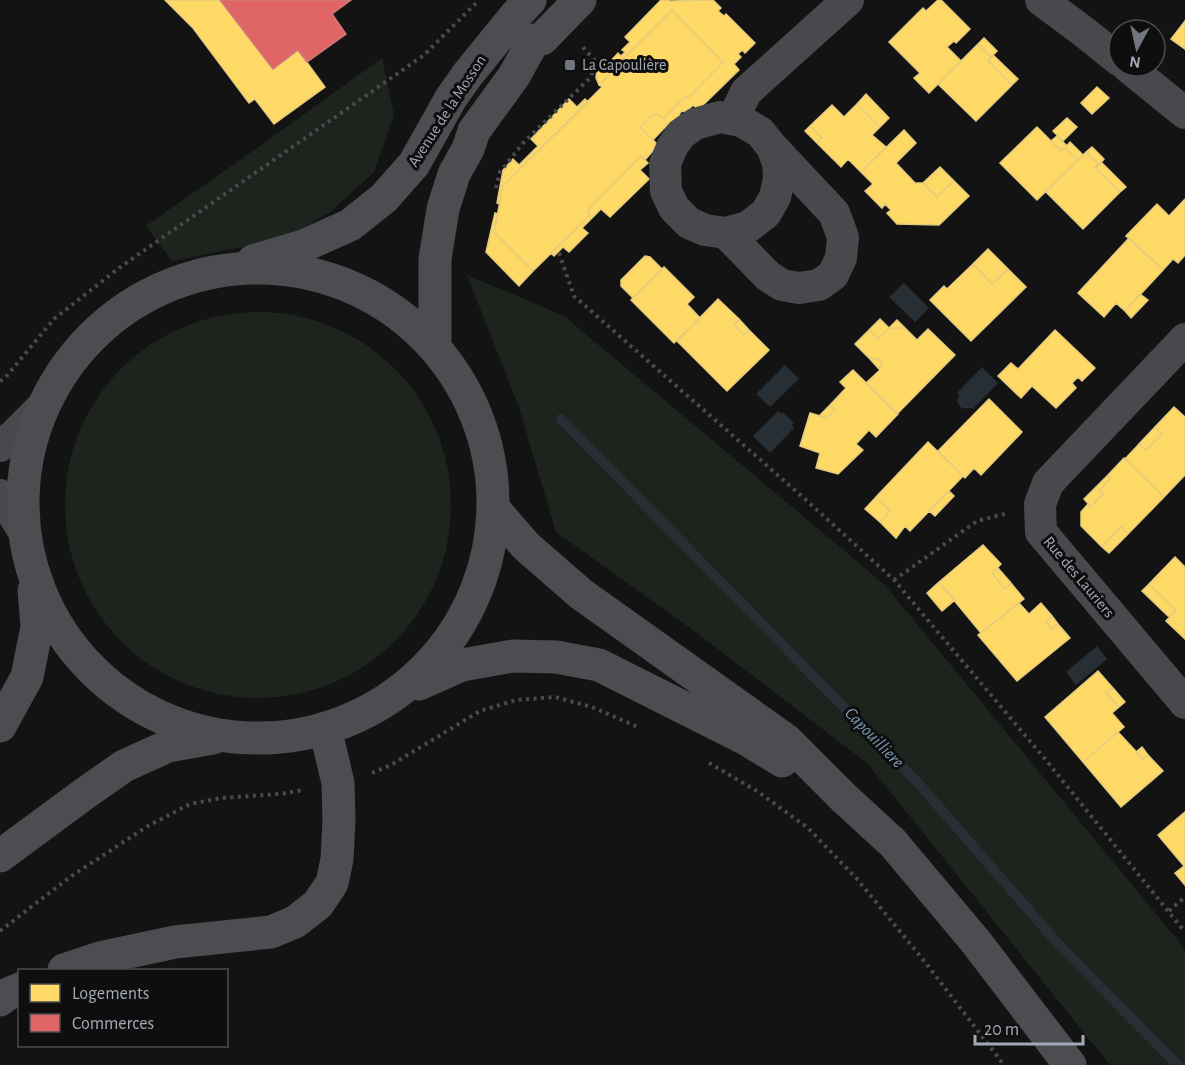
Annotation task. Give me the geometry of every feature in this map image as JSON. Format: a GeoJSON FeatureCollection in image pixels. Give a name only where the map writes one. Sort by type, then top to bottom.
{"type":"FeatureCollection","features":[{"type":"Feature","properties":{"kind":"main road","name":"Avenue de la Mosson"},"geometry":{"type":"LineString","coordinates":[[226,270],[303,246],[350,225],[384,198],[414,164],[451,99],[476,63],[530,0]]}},
{"type":"Feature","properties":{"kind":"main road","name":"Avenue de la Mosson"},"geometry":{"type":"LineString","coordinates":[[435,347],[435,259],[442,209],[454,174],[468,149],[474,131],[514,76],[534,40],[542,39],[580,0]]}},
{"type":"Feature","properties":{"kind":"main road"},"geometry":{"type":"LineString","coordinates":[[0,726],[27,677],[37,627],[32,570],[24,532],[23,488],[29,445],[44,405],[63,370],[88,340],[117,314],[151,293],[187,278],[226,270],[283,269],[340,282],[391,309],[435,347],[468,395],[488,450],[494,509],[486,563],[466,614],[436,658],[395,695]]}},
{"type":"Feature","properties":{"kind":"main road"},"geometry":{"type":"LineString","coordinates":[[494,509],[526,546],[581,594],[786,740],[893,843],[976,942],[1070,1065]]}},
{"type":"Feature","properties":{"kind":"main road"},"geometry":{"type":"LineString","coordinates":[[32,570],[54,620],[86,663],[118,691],[175,723],[227,736]]}},
{"type":"Feature","properties":{"kind":"main road"},"geometry":{"type":"LineString","coordinates":[[0,856],[124,766],[168,746],[227,736],[277,737],[325,728],[462,665],[513,656],[556,657],[599,665],[746,740],[844,798]]}},
{"type":"Feature","properties":{"kind":"main road"},"geometry":{"type":"LineString","coordinates":[[67,969],[100,958],[164,944],[271,932],[295,922],[318,904],[332,882],[338,859],[338,783],[325,728]]}},
{"type":"Feature","properties":{"kind":"main road"},"geometry":{"type":"LineString","coordinates":[[0,1000],[18,990]]}},
{"type":"Feature","properties":{"kind":"street"},"geometry":{"type":"LineString","coordinates":[[733,119],[746,92],[848,0]]}},
{"type":"Feature","properties":{"kind":"street"},"geometry":{"type":"LineString","coordinates":[[1041,0],[1107,50]]}},
{"type":"Feature","properties":{"kind":"street"},"geometry":{"type":"LineString","coordinates":[[1142,78],[1185,113]]}},
{"type":"Feature","properties":{"kind":"street"},"geometry":{"type":"LineString","coordinates":[[726,233],[768,276],[782,285],[799,288],[819,285],[833,275],[840,258],[843,237],[834,213],[760,132],[741,121],[720,117],[695,124],[681,134],[672,147],[665,164],[666,191],[674,208],[689,223],[705,230],[726,233],[748,227],[766,213],[775,198],[779,179],[778,163],[772,147]]}},
{"type":"Feature","properties":{"kind":"street"},"geometry":{"type":"LineString","coordinates":[[1040,504],[1048,483],[1185,339]]}},
{"type":"Feature","properties":{"kind":"street"},"geometry":{"type":"LineString","coordinates":[[0,446],[44,405]]}},
{"type":"Feature","properties":{"kind":"street"},"geometry":{"type":"LineString","coordinates":[[0,495],[24,532]]}},
{"type":"Feature","properties":{"kind":"street","name":"Rue des Lauriers"},"geometry":{"type":"LineString","coordinates":[[1040,504],[1041,532],[1185,704]]}},
{"type":"Feature","properties":{"kind":"path"},"geometry":{"type":"LineString","coordinates":[[0,381],[5,378],[54,319],[110,275],[424,54],[479,0]]}},
{"type":"Feature","properties":{"kind":"path"},"geometry":{"type":"LineString","coordinates":[[496,188],[500,172],[524,142],[591,77],[596,61]]}},
{"type":"Feature","properties":{"kind":"path"},"geometry":{"type":"LineString","coordinates":[[559,254],[574,296],[894,580],[1045,759],[1185,932]]}},
{"type":"Feature","properties":{"kind":"path"},"geometry":{"type":"LineString","coordinates":[[894,580],[977,521],[1040,504]]}},
{"type":"Feature","properties":{"kind":"path"},"geometry":{"type":"LineString","coordinates":[[0,931],[70,877],[148,826],[190,804],[221,798],[280,794],[366,776],[391,765],[480,711],[516,700],[555,697],[592,708],[641,728]]}},
{"type":"Feature","properties":{"kind":"path"},"geometry":{"type":"LineString","coordinates":[[707,762],[757,791],[808,828],[857,879],[925,962],[1004,1065]]}},
{"type":"Feature","properties":{"kind":"path"},"geometry":{"type":"LineString","coordinates":[[1169,911],[1185,897]]}},
{"type":"Feature","properties":{"kind":"shaded area"},"geometry":{"type":"Polygon","coordinates":[[[382,58],[394,115],[374,172],[329,213],[282,239],[172,261],[146,226],[382,58]]]}},
{"type":"Feature","properties":{"kind":"shaded area"},"geometry":{"type":"Polygon","coordinates":[[[467,275],[564,316],[884,584],[1185,949],[1185,1065],[1110,1065],[867,763],[693,630],[556,532],[519,407],[467,275]]]}},
{"type":"Feature","properties":{"kind":"shaded area"},"geometry":{"type":"Polygon","coordinates":[[[904,283],[929,308],[915,322],[889,297],[904,283]]]}},
{"type":"Feature","properties":{"kind":"shaded area"},"geometry":{"type":"Polygon","coordinates":[[[239,312],[277,312],[314,320],[349,334],[381,355],[408,382],[437,431],[448,467],[451,505],[448,543],[437,579],[408,628],[381,655],[349,676],[314,690],[277,698],[239,698],[202,690],[167,676],[135,655],[108,628],[87,596],[73,561],[65,524],[65,486],[73,449],[87,414],[108,382],[135,355],[167,334],[202,320],[239,312]]]}},
{"type":"Feature","properties":{"kind":"shaded area"},"geometry":{"type":"Polygon","coordinates":[[[785,365],[799,379],[770,407],[756,394],[785,365]]]}},
{"type":"Feature","properties":{"kind":"shaded area"},"geometry":{"type":"Polygon","coordinates":[[[982,367],[998,383],[973,409],[962,408],[957,401],[959,395],[957,393],[982,367]]]}},
{"type":"Feature","properties":{"kind":"shaded area"},"geometry":{"type":"Polygon","coordinates":[[[778,411],[781,414],[783,412],[794,423],[792,425],[794,428],[770,453],[753,436],[778,411]]]}},
{"type":"Feature","properties":{"kind":"shaded area"},"geometry":{"type":"Polygon","coordinates":[[[1097,646],[1107,659],[1076,685],[1066,672],[1097,646]]]}},
{"type":"Feature","properties":{"kind":"building: Logements"},"geometry":{"type":"Polygon","coordinates":[[[165,0],[220,0],[273,69],[298,50],[325,87],[274,124],[255,99],[249,103],[193,28],[165,0]]]}},
{"type":"Feature","properties":{"kind":"building: Logements"},"geometry":{"type":"Polygon","coordinates":[[[661,0],[713,0],[721,8],[718,11],[724,16],[726,14],[755,43],[745,53],[742,50],[738,54],[741,57],[734,64],[739,70],[698,110],[693,105],[685,113],[683,110],[679,114],[681,116],[671,126],[669,123],[653,140],[640,127],[651,116],[658,114],[663,119],[686,96],[688,98],[723,62],[672,10],[599,85],[596,78],[597,70],[606,63],[608,64],[618,53],[621,56],[625,52],[622,50],[630,42],[625,37],[661,0]]]}},
{"type":"Feature","properties":{"kind":"building: Logements"},"geometry":{"type":"Polygon","coordinates":[[[941,0],[970,29],[956,43],[954,41],[947,47],[961,61],[929,93],[914,78],[920,73],[889,42],[923,8],[926,11],[941,0]]]}},
{"type":"Feature","properties":{"kind":"building: Logements"},"geometry":{"type":"Polygon","coordinates":[[[672,10],[723,62],[688,98],[686,96],[663,119],[658,114],[651,116],[640,127],[658,145],[645,160],[641,156],[587,211],[590,215],[533,271],[494,232],[503,186],[602,87],[599,85],[613,69],[672,10]]]}},
{"type":"Feature","properties":{"kind":"building: Logements"},"geometry":{"type":"Polygon","coordinates":[[[1185,21],[1185,49],[1171,39],[1185,21]]]}},
{"type":"Feature","properties":{"kind":"building: Logements"},"geometry":{"type":"Polygon","coordinates":[[[984,38],[997,51],[991,57],[978,44],[984,38]]]}},
{"type":"Feature","properties":{"kind":"building: Logements"},"geometry":{"type":"Polygon","coordinates":[[[978,44],[991,57],[988,61],[1012,85],[976,121],[938,84],[978,44]]]}},
{"type":"Feature","properties":{"kind":"building: Logements"},"geometry":{"type":"Polygon","coordinates":[[[993,55],[1018,79],[1012,85],[988,61],[993,55]]]}},
{"type":"Feature","properties":{"kind":"building: Logements"},"geometry":{"type":"Polygon","coordinates":[[[1097,87],[1109,98],[1092,114],[1081,103],[1097,87]]]}},
{"type":"Feature","properties":{"kind":"building: Logements"},"geometry":{"type":"Polygon","coordinates":[[[866,94],[889,118],[880,127],[857,104],[866,94]]]}},
{"type":"Feature","properties":{"kind":"building: Logements"},"geometry":{"type":"Polygon","coordinates":[[[569,99],[577,107],[585,99],[588,102],[503,186],[499,204],[497,203],[503,170],[513,159],[519,165],[538,146],[531,139],[569,99]]]}},
{"type":"Feature","properties":{"kind":"building: Logements"},"geometry":{"type":"Polygon","coordinates":[[[857,104],[880,127],[872,135],[886,147],[861,172],[848,159],[841,167],[817,143],[822,138],[810,126],[832,105],[844,117],[857,104]]]}},
{"type":"Feature","properties":{"kind":"building: Logements"},"geometry":{"type":"Polygon","coordinates":[[[1067,118],[1077,127],[1063,141],[1053,131],[1067,118]]]}},
{"type":"Feature","properties":{"kind":"building: Logements"},"geometry":{"type":"Polygon","coordinates":[[[810,126],[822,138],[817,143],[805,131],[810,126]]]}},
{"type":"Feature","properties":{"kind":"building: Logements"},"geometry":{"type":"Polygon","coordinates":[[[1037,127],[1061,151],[1065,148],[1078,160],[1037,200],[1000,163],[1037,127]]]}},
{"type":"Feature","properties":{"kind":"building: Logements"},"geometry":{"type":"Polygon","coordinates":[[[904,130],[916,143],[896,163],[915,183],[923,183],[937,197],[954,181],[969,196],[939,225],[897,224],[887,213],[891,210],[885,204],[882,208],[865,191],[873,184],[861,172],[904,130]]]}},
{"type":"Feature","properties":{"kind":"building: Logements"},"geometry":{"type":"Polygon","coordinates":[[[1057,136],[1067,146],[1061,151],[1051,141],[1057,136]]]}},
{"type":"Feature","properties":{"kind":"building: Logements"},"geometry":{"type":"Polygon","coordinates":[[[1070,142],[1083,155],[1078,160],[1065,148],[1070,142]]]}},
{"type":"Feature","properties":{"kind":"building: Logements"},"geometry":{"type":"Polygon","coordinates":[[[1092,147],[1104,159],[1099,165],[1086,152],[1092,147]]]}},
{"type":"Feature","properties":{"kind":"building: Logements"},"geometry":{"type":"Polygon","coordinates":[[[1086,152],[1099,165],[1095,168],[1120,192],[1083,229],[1046,192],[1086,152]]]}},
{"type":"Feature","properties":{"kind":"building: Logements"},"geometry":{"type":"Polygon","coordinates":[[[641,156],[648,163],[640,170],[649,179],[610,217],[601,209],[582,228],[588,233],[569,252],[563,247],[554,256],[551,253],[590,215],[587,211],[641,156]]]}},
{"type":"Feature","properties":{"kind":"building: Logements"},"geometry":{"type":"Polygon","coordinates":[[[1101,162],[1126,187],[1120,192],[1095,168],[1101,162]]]}},
{"type":"Feature","properties":{"kind":"building: Logements"},"geometry":{"type":"Polygon","coordinates":[[[940,167],[954,181],[937,197],[923,183],[940,167]]]}},
{"type":"Feature","properties":{"kind":"building: Logements"},"geometry":{"type":"Polygon","coordinates":[[[1185,199],[1185,255],[1178,263],[1173,259],[1163,270],[1126,236],[1157,204],[1169,216],[1185,199]]]}},
{"type":"Feature","properties":{"kind":"building: Logements"},"geometry":{"type":"Polygon","coordinates":[[[495,213],[498,214],[494,232],[533,271],[519,286],[486,252],[495,213]]]}},
{"type":"Feature","properties":{"kind":"building: Logements"},"geometry":{"type":"Polygon","coordinates":[[[1129,238],[1163,270],[1125,311],[1116,303],[1104,317],[1078,293],[1129,238]]]}},
{"type":"Feature","properties":{"kind":"building: Logements"},"geometry":{"type":"Polygon","coordinates":[[[988,249],[1008,269],[992,284],[973,264],[988,249]]]}},
{"type":"Feature","properties":{"kind":"building: Logements"},"geometry":{"type":"Polygon","coordinates":[[[645,256],[650,257],[662,269],[633,298],[621,286],[621,280],[645,256]]]}},
{"type":"Feature","properties":{"kind":"building: Logements"},"geometry":{"type":"Polygon","coordinates":[[[973,264],[992,284],[1008,269],[1026,287],[971,341],[930,300],[944,286],[947,289],[973,264]]]}},
{"type":"Feature","properties":{"kind":"building: Logements"},"geometry":{"type":"Polygon","coordinates":[[[664,267],[694,297],[687,304],[700,318],[674,343],[631,300],[664,267]]]}},
{"type":"Feature","properties":{"kind":"building: Logements"},"geometry":{"type":"Polygon","coordinates":[[[1140,294],[1148,300],[1131,318],[1125,311],[1140,294]]]}},
{"type":"Feature","properties":{"kind":"building: Logements"},"geometry":{"type":"Polygon","coordinates":[[[718,299],[739,319],[734,325],[744,335],[749,330],[769,350],[727,391],[677,341],[718,299]]]}},
{"type":"Feature","properties":{"kind":"building: Logements"},"geometry":{"type":"Polygon","coordinates":[[[739,319],[749,330],[744,335],[734,325],[739,319]]]}},
{"type":"Feature","properties":{"kind":"building: Logements"},"geometry":{"type":"Polygon","coordinates":[[[880,319],[889,328],[878,339],[869,330],[880,319]]]}},
{"type":"Feature","properties":{"kind":"building: Logements"},"geometry":{"type":"Polygon","coordinates":[[[897,320],[905,328],[889,328],[897,320]]]}},
{"type":"Feature","properties":{"kind":"building: Logements"},"geometry":{"type":"Polygon","coordinates":[[[889,328],[905,328],[917,340],[928,329],[955,355],[897,414],[866,383],[880,370],[878,368],[883,363],[878,359],[869,358],[855,344],[869,330],[878,339],[889,328]]]}},
{"type":"Feature","properties":{"kind":"building: Logements"},"geometry":{"type":"Polygon","coordinates":[[[1055,330],[1095,368],[1082,381],[1078,377],[1072,383],[1076,388],[1056,408],[1032,386],[1021,398],[998,376],[1011,363],[1018,369],[1055,330]]]}},
{"type":"Feature","properties":{"kind":"building: Logements"},"geometry":{"type":"Polygon","coordinates":[[[869,358],[878,359],[883,363],[878,368],[869,358]]]}},
{"type":"Feature","properties":{"kind":"building: Logements"},"geometry":{"type":"Polygon","coordinates":[[[853,370],[898,414],[876,437],[869,430],[856,444],[863,450],[838,474],[816,468],[820,453],[800,446],[810,413],[827,418],[835,410],[830,405],[846,388],[840,382],[853,370]]]}},
{"type":"Feature","properties":{"kind":"building: Logements"},"geometry":{"type":"Polygon","coordinates":[[[989,399],[1022,432],[981,475],[974,468],[965,478],[938,451],[989,399]]]}},
{"type":"Feature","properties":{"kind":"building: Logements"},"geometry":{"type":"Polygon","coordinates":[[[830,405],[835,410],[827,418],[819,416],[830,405]]]}},
{"type":"Feature","properties":{"kind":"building: Logements"},"geometry":{"type":"Polygon","coordinates":[[[1174,407],[1185,417],[1185,475],[1164,497],[1125,459],[1139,444],[1146,450],[1162,434],[1155,427],[1174,407]]]}},
{"type":"Feature","properties":{"kind":"building: Logements"},"geometry":{"type":"Polygon","coordinates":[[[1155,427],[1162,434],[1146,450],[1139,444],[1155,427]]]}},
{"type":"Feature","properties":{"kind":"building: Logements"},"geometry":{"type":"Polygon","coordinates":[[[928,442],[963,476],[910,531],[905,526],[896,538],[880,522],[890,511],[876,497],[928,442]]]}},
{"type":"Feature","properties":{"kind":"building: Logements"},"geometry":{"type":"Polygon","coordinates":[[[1124,458],[1164,497],[1128,534],[1121,526],[1102,547],[1081,526],[1081,512],[1088,504],[1091,507],[1103,494],[1099,491],[1111,478],[1108,475],[1124,458]]]}},
{"type":"Feature","properties":{"kind":"building: Logements"},"geometry":{"type":"Polygon","coordinates":[[[1108,475],[1111,478],[1099,491],[1103,494],[1091,507],[1084,499],[1108,475]]]}},
{"type":"Feature","properties":{"kind":"building: Logements"},"geometry":{"type":"Polygon","coordinates":[[[949,491],[954,496],[935,516],[929,511],[949,491]]]}},
{"type":"Feature","properties":{"kind":"building: Logements"},"geometry":{"type":"Polygon","coordinates":[[[876,497],[890,511],[880,522],[865,509],[876,497]]]}},
{"type":"Feature","properties":{"kind":"building: Logements"},"geometry":{"type":"Polygon","coordinates":[[[1121,526],[1128,534],[1109,553],[1102,547],[1121,526]]]}},
{"type":"Feature","properties":{"kind":"building: Logements"},"geometry":{"type":"Polygon","coordinates":[[[983,545],[1001,564],[992,573],[1005,589],[1011,583],[1024,599],[981,633],[939,582],[983,545]]]}},
{"type":"Feature","properties":{"kind":"building: Logements"},"geometry":{"type":"Polygon","coordinates":[[[1175,557],[1185,567],[1185,639],[1166,621],[1176,610],[1149,584],[1175,557]]]}},
{"type":"Feature","properties":{"kind":"building: Logements"},"geometry":{"type":"Polygon","coordinates":[[[998,568],[1011,583],[1005,589],[992,573],[998,568]]]}},
{"type":"Feature","properties":{"kind":"building: Logements"},"geometry":{"type":"Polygon","coordinates":[[[939,582],[955,600],[942,611],[927,593],[939,582]]]}},
{"type":"Feature","properties":{"kind":"building: Logements"},"geometry":{"type":"Polygon","coordinates":[[[1149,584],[1176,610],[1169,617],[1142,591],[1149,584]]]}},
{"type":"Feature","properties":{"kind":"building: Logements"},"geometry":{"type":"Polygon","coordinates":[[[1019,603],[1029,614],[1041,603],[1052,616],[1046,622],[1052,629],[1058,624],[1070,638],[1017,681],[978,635],[1019,603]]]}},
{"type":"Feature","properties":{"kind":"building: Logements"},"geometry":{"type":"Polygon","coordinates":[[[1052,616],[1058,624],[1052,629],[1046,622],[1052,616]]]}},
{"type":"Feature","properties":{"kind":"building: Logements"},"geometry":{"type":"Polygon","coordinates":[[[1098,671],[1113,688],[1106,693],[1119,707],[1112,713],[1124,727],[1083,762],[1045,717],[1098,671]]]}},
{"type":"Feature","properties":{"kind":"building: Logements"},"geometry":{"type":"Polygon","coordinates":[[[1113,688],[1125,702],[1119,707],[1106,693],[1113,688]]]}},
{"type":"Feature","properties":{"kind":"building: Logements"},"geometry":{"type":"Polygon","coordinates":[[[1118,732],[1143,759],[1148,755],[1163,771],[1121,807],[1083,762],[1118,732]]]}},
{"type":"Feature","properties":{"kind":"building: Logements"},"geometry":{"type":"Polygon","coordinates":[[[1142,747],[1148,755],[1143,759],[1136,752],[1142,747]]]}},
{"type":"Feature","properties":{"kind":"building: Logements"},"geometry":{"type":"Polygon","coordinates":[[[1185,812],[1185,885],[1175,873],[1184,866],[1158,835],[1185,812]]]}},
{"type":"Feature","properties":{"kind":"building: Commerces"},"geometry":{"type":"Polygon","coordinates":[[[220,0],[351,0],[332,14],[346,34],[307,62],[298,50],[273,69],[220,0]]]}},
{"type":"Feature","properties":{"kind":"waterway","name":"Capouilliere"},"geometry":{"type":"LineString","coordinates":[[561,419],[919,784],[1060,946],[1178,1065]]}},
{"type":"Feature","properties":{"kind":"place","name":"La Capoulière"},"geometry":{"type":"Point","coordinates":[570,65]}}]}
